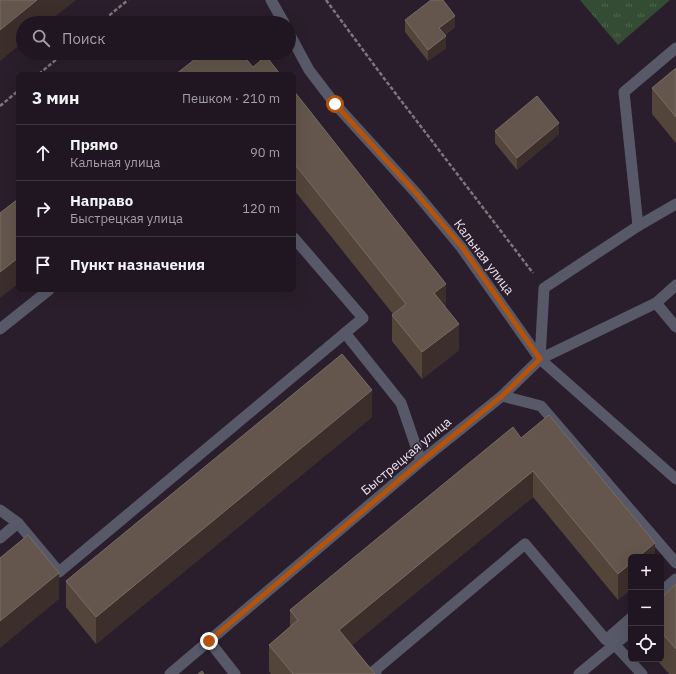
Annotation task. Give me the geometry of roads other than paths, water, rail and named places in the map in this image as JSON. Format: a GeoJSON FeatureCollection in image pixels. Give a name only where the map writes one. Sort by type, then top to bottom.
{"type":"FeatureCollection","features":[{"type":"Feature","properties":{"kind":"street"},"geometry":{"type":"LineString","coordinates":[[271,0],[280,16]]}},
{"type":"Feature","properties":{"kind":"street","name":"Кальная улица"},"geometry":{"type":"LineString","coordinates":[[296,46],[309,70],[335,104],[416,193],[462,247],[540,359],[676,479]]}},
{"type":"Feature","properties":{"kind":"street"},"geometry":{"type":"LineString","coordinates":[[638,226],[624,92],[676,48]]}},
{"type":"Feature","properties":{"kind":"street"},"geometry":{"type":"LineString","coordinates":[[540,359],[544,288],[638,226],[676,204]]}},
{"type":"Feature","properties":{"kind":"street"},"geometry":{"type":"LineString","coordinates":[[0,510],[18,523],[59,572],[363,318],[296,240]]}},
{"type":"Feature","properties":{"kind":"street","name":"Быстрецкая улица"},"geometry":{"type":"LineString","coordinates":[[170,674],[422,461],[502,396],[540,359],[656,303],[676,285]]}},
{"type":"Feature","properties":{"kind":"street"},"geometry":{"type":"LineString","coordinates":[[0,329],[46,292]]}},
{"type":"Feature","properties":{"kind":"street"},"geometry":{"type":"LineString","coordinates":[[656,303],[676,327]]}},
{"type":"Feature","properties":{"kind":"street"},"geometry":{"type":"LineString","coordinates":[[345,333],[400,402],[422,461]]}},
{"type":"Feature","properties":{"kind":"street"},"geometry":{"type":"LineString","coordinates":[[502,396],[541,406],[676,563]]}},
{"type":"Feature","properties":{"kind":"street"},"geometry":{"type":"LineString","coordinates":[[0,538],[18,523]]}},
{"type":"Feature","properties":{"kind":"street"},"geometry":{"type":"LineString","coordinates":[[376,674],[374,671],[525,544],[606,640],[628,621]]}},
{"type":"Feature","properties":{"kind":"street"},"geometry":{"type":"LineString","coordinates":[[664,596],[676,579]]}},
{"type":"Feature","properties":{"kind":"street"},"geometry":{"type":"LineString","coordinates":[[664,596],[676,592]]}},
{"type":"Feature","properties":{"kind":"street"},"geometry":{"type":"LineString","coordinates":[[579,674],[628,633]]}},
{"type":"Feature","properties":{"kind":"street"},"geometry":{"type":"LineString","coordinates":[[209,641],[235,674]]}},
{"type":"Feature","properties":{"kind":"street"},"geometry":{"type":"LineString","coordinates":[[614,645],[642,674]]}}]}
